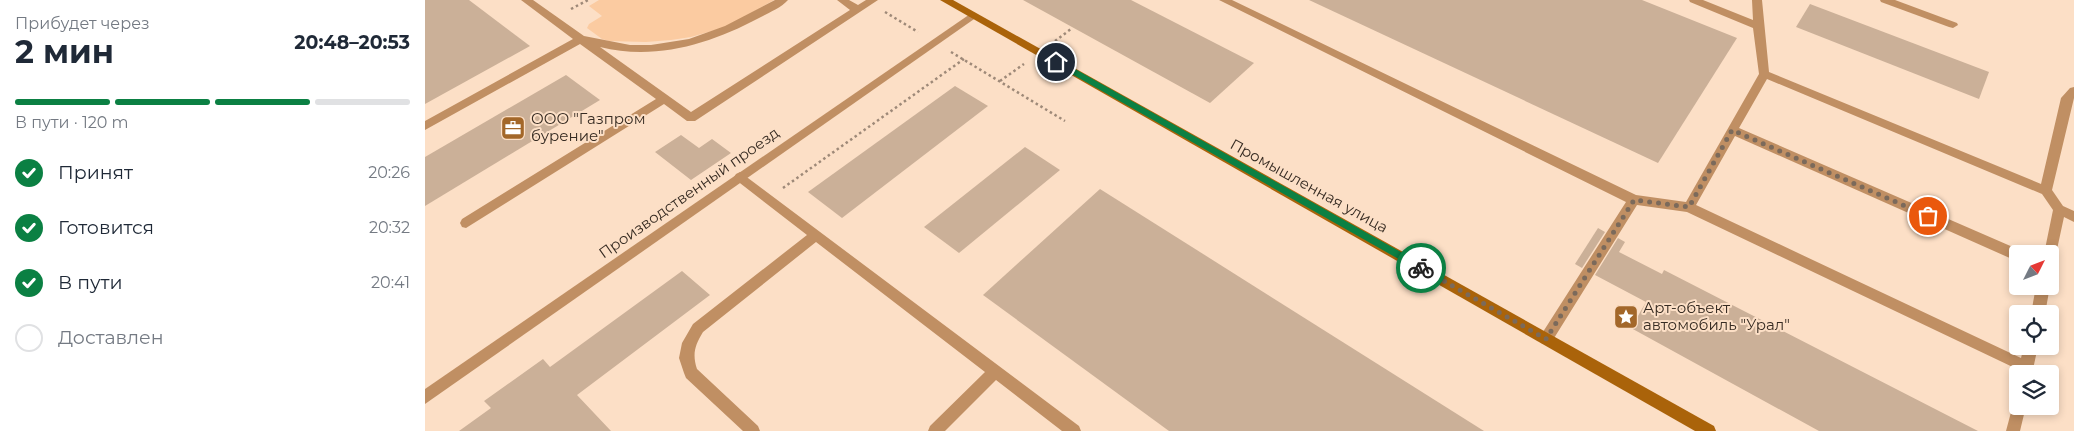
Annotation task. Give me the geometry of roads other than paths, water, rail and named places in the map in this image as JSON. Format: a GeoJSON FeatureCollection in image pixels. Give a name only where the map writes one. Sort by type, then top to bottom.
{"type":"FeatureCollection","features":[{"type":"Feature","properties":{"kind":"main road","name":"Промышленная улица"},"geometry":{"type":"LineString","coordinates":[[945,0],[1709,431]]}},
{"type":"Feature","properties":{"kind":"street"},"geometry":{"type":"LineString","coordinates":[[526,0],[691,118],[872,1]]}},
{"type":"Feature","properties":{"kind":"street"},"geometry":{"type":"LineString","coordinates":[[425,126],[581,39],[632,49],[679,44],[733,28],[783,0]]}},
{"type":"Feature","properties":{"kind":"street"},"geometry":{"type":"LineString","coordinates":[[842,0],[858,10]]}},
{"type":"Feature","properties":{"kind":"street"},"geometry":{"type":"LineString","coordinates":[[1224,0],[1634,200],[1689,207],[2016,365]]}},
{"type":"Feature","properties":{"kind":"street"},"geometry":{"type":"LineString","coordinates":[[1694,0],[1758,26]]}},
{"type":"Feature","properties":{"kind":"street"},"geometry":{"type":"LineString","coordinates":[[1689,207],[1764,74],[1757,0]]}},
{"type":"Feature","properties":{"kind":"street"},"geometry":{"type":"LineString","coordinates":[[1885,0],[1953,26]]}},
{"type":"Feature","properties":{"kind":"street","name":"Производственный проезд"},"geometry":{"type":"LineString","coordinates":[[425,397],[973,16]]}},
{"type":"Feature","properties":{"kind":"street"},"geometry":{"type":"LineString","coordinates":[[1764,74],[2046,191],[2059,209],[2074,217]]}},
{"type":"Feature","properties":{"kind":"street"},"geometry":{"type":"LineString","coordinates":[[2046,191],[2067,98],[2074,92]]}},
{"type":"Feature","properties":{"kind":"street"},"geometry":{"type":"LineString","coordinates":[[466,223],[665,99]]}},
{"type":"Feature","properties":{"kind":"street"},"geometry":{"type":"LineString","coordinates":[[1732,130],[2009,251]]}},
{"type":"Feature","properties":{"kind":"street"},"geometry":{"type":"LineString","coordinates":[[740,177],[1073,431]]}},
{"type":"Feature","properties":{"kind":"street"},"geometry":{"type":"LineString","coordinates":[[1546,339],[1634,200]]}},
{"type":"Feature","properties":{"kind":"street"},"geometry":{"type":"LineString","coordinates":[[2052,245],[2059,209]]}},
{"type":"Feature","properties":{"kind":"street"},"geometry":{"type":"LineString","coordinates":[[753,431],[691,373],[686,358],[689,343],[698,328],[817,235]]}},
{"type":"Feature","properties":{"kind":"street"},"geometry":{"type":"LineString","coordinates":[[935,431],[995,372]]}},
{"type":"Feature","properties":{"kind":"street"},"geometry":{"type":"LineString","coordinates":[[2013,431],[2017,415]]}},
{"type":"Feature","properties":{"kind":"place","name":"ООО \"Газпром бурение\""},"geometry":{"type":"Point","coordinates":[513,128]}},
{"type":"Feature","properties":{"kind":"place","name":"Арт-объект автомобиль \"Урал\""},"geometry":{"type":"Point","coordinates":[1626,317]}}]}
